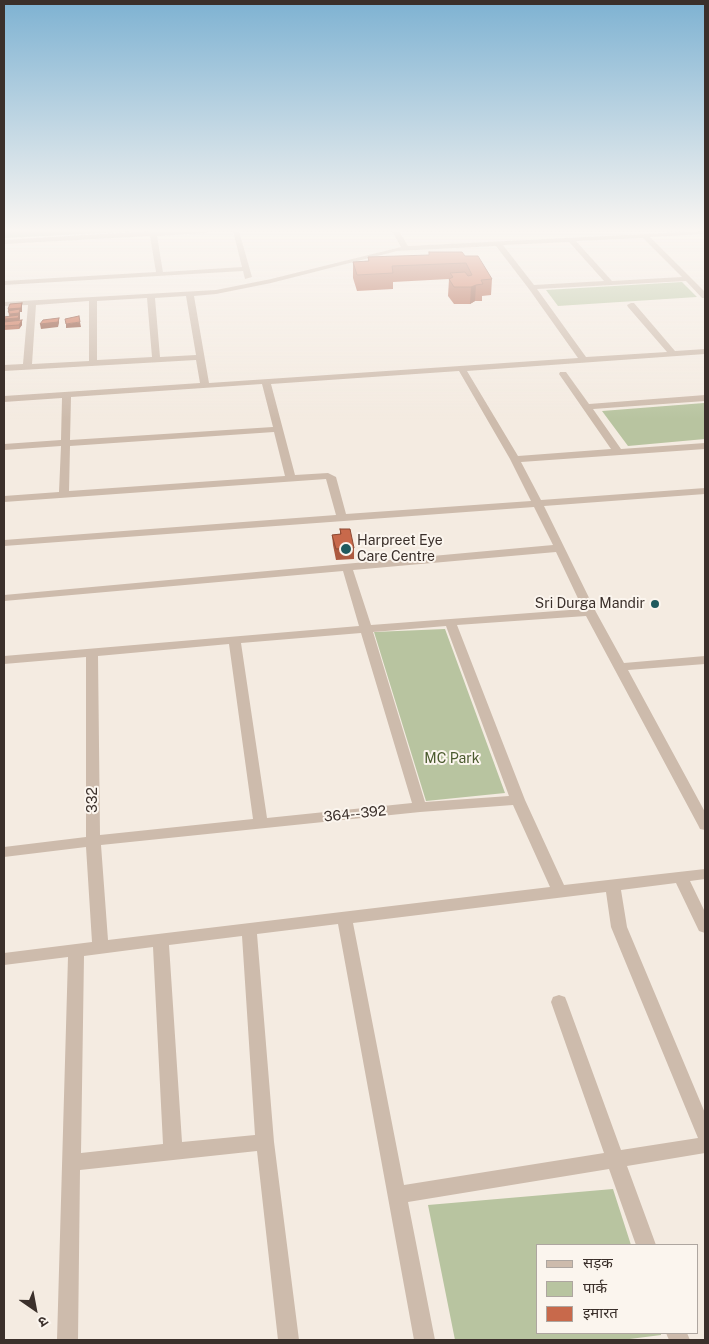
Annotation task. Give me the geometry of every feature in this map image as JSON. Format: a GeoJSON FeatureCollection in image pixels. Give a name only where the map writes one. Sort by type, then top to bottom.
{"type":"FeatureCollection","features":[{"type":"Feature","properties":{"kind":"street"},"geometry":{"type":"LineString","coordinates":[[4,304],[190,294],[205,386]]}},
{"type":"Feature","properties":{"kind":"street"},"geometry":{"type":"LineString","coordinates":[[537,294],[584,361]]}},
{"type":"Feature","properties":{"kind":"street"},"geometry":{"type":"LineString","coordinates":[[151,296],[156,360]]}},
{"type":"Feature","properties":{"kind":"street"},"geometry":{"type":"LineString","coordinates":[[93,300],[93,363]]}},
{"type":"Feature","properties":{"kind":"street"},"geometry":{"type":"LineString","coordinates":[[27,367],[32,303]]}},
{"type":"Feature","properties":{"kind":"street"},"geometry":{"type":"LineString","coordinates":[[631,305],[673,354]]}},
{"type":"Feature","properties":{"kind":"street"},"geometry":{"type":"LineString","coordinates":[[4,399],[705,352]]}},
{"type":"Feature","properties":{"kind":"street"},"geometry":{"type":"LineString","coordinates":[[4,368],[199,357]]}},
{"type":"Feature","properties":{"kind":"street"},"geometry":{"type":"LineString","coordinates":[[462,369],[515,459],[590,612],[705,825]]}},
{"type":"Feature","properties":{"kind":"street"},"geometry":{"type":"LineString","coordinates":[[563,374],[618,452]]}},
{"type":"Feature","properties":{"kind":"street"},"geometry":{"type":"LineString","coordinates":[[266,382],[291,478]]}},
{"type":"Feature","properties":{"kind":"street"},"geometry":{"type":"LineString","coordinates":[[64,495],[67,396]]}},
{"type":"Feature","properties":{"kind":"street"},"geometry":{"type":"LineString","coordinates":[[587,407],[705,398]]}},
{"type":"Feature","properties":{"kind":"street"},"geometry":{"type":"LineString","coordinates":[[4,447],[279,428]]}},
{"type":"Feature","properties":{"kind":"street"},"geometry":{"type":"LineString","coordinates":[[515,459],[705,446]]}},
{"type":"Feature","properties":{"kind":"street"},"geometry":{"type":"LineString","coordinates":[[4,499],[328,476],[332,479],[342,519]]}},
{"type":"Feature","properties":{"kind":"street"},"geometry":{"type":"LineString","coordinates":[[4,544],[705,492]]}},
{"type":"Feature","properties":{"kind":"street"},"geometry":{"type":"LineString","coordinates":[[4,598],[560,548]]}},
{"type":"Feature","properties":{"kind":"street"},"geometry":{"type":"LineString","coordinates":[[347,567],[420,807]]}},
{"type":"Feature","properties":{"kind":"street"},"geometry":{"type":"LineString","coordinates":[[4,660],[590,612]]}},
{"type":"Feature","properties":{"kind":"street"},"geometry":{"type":"LineString","coordinates":[[450,622],[518,800],[559,891]]}},
{"type":"Feature","properties":{"kind":"street"},"geometry":{"type":"LineString","coordinates":[[234,640],[261,823]]}},
{"type":"Feature","properties":{"kind":"street","name":"332"},"geometry":{"type":"LineString","coordinates":[[92,652],[93,841],[100,947]]}},
{"type":"Feature","properties":{"kind":"street"},"geometry":{"type":"LineString","coordinates":[[620,667],[705,660]]}},
{"type":"Feature","properties":{"kind":"street","name":"364--392"},"geometry":{"type":"LineString","coordinates":[[4,852],[261,823],[420,807],[518,800]]}},
{"type":"Feature","properties":{"kind":"street"},"geometry":{"type":"LineString","coordinates":[[4,959],[705,874]]}},
{"type":"Feature","properties":{"kind":"street"},"geometry":{"type":"LineString","coordinates":[[680,876],[705,927]]}},
{"type":"Feature","properties":{"kind":"street"},"geometry":{"type":"LineString","coordinates":[[613,884],[619,927],[705,1134]]}},
{"type":"Feature","properties":{"kind":"street"},"geometry":{"type":"LineString","coordinates":[[344,917],[424,1340]]}},
{"type":"Feature","properties":{"kind":"street"},"geometry":{"type":"LineString","coordinates":[[249,928],[265,1142],[289,1340]]}},
{"type":"Feature","properties":{"kind":"street"},"geometry":{"type":"LineString","coordinates":[[161,939],[173,1152]]}},
{"type":"Feature","properties":{"kind":"street"},"geometry":{"type":"LineString","coordinates":[[67,1340],[76,950]]}},
{"type":"Feature","properties":{"kind":"street"},"geometry":{"type":"LineString","coordinates":[[559,1002],[646,1244]]}},
{"type":"Feature","properties":{"kind":"street"},"geometry":{"type":"LineString","coordinates":[[71,1162],[265,1142]]}},
{"type":"Feature","properties":{"kind":"street"},"geometry":{"type":"LineString","coordinates":[[397,1196],[705,1145]]}},
{"type":"Feature","properties":{"kind":"green space"},"geometry":{"type":"Polygon","coordinates":[[[549,294],[694,294],[697,297],[558,306],[549,294]]]}},
{"type":"Feature","properties":{"kind":"green space"},"geometry":{"type":"Polygon","coordinates":[[[704,403],[705,439],[628,446],[602,411],[704,403]]]}},
{"type":"Feature","properties":{"kind":"green space","name":"MC Park"},"geometry":{"type":"Polygon","coordinates":[[[445,629],[505,793],[426,801],[374,632],[445,629]]]}},
{"type":"Feature","properties":{"kind":"green space"},"geometry":{"type":"Polygon","coordinates":[[[613,1189],[631,1244],[536,1244],[536,1334],[661,1335],[622,1340],[455,1340],[428,1205],[613,1189]]]}},
{"type":"Feature","properties":{"kind":"building"},"geometry":{"type":"Polygon","coordinates":[[[22,303],[21,308],[8,309],[10,304],[22,303]]]}},
{"type":"Feature","properties":{"kind":"building"},"geometry":{"type":"Polygon","coordinates":[[[20,309],[19,313],[10,314],[8,311],[20,309]]]}},
{"type":"Feature","properties":{"kind":"building"},"geometry":{"type":"Polygon","coordinates":[[[19,315],[18,318],[4,319],[4,317],[19,315]]]}},
{"type":"Feature","properties":{"kind":"building"},"geometry":{"type":"Polygon","coordinates":[[[79,316],[80,322],[66,324],[65,319],[79,316]]]}},
{"type":"Feature","properties":{"kind":"building"},"geometry":{"type":"Polygon","coordinates":[[[59,318],[58,322],[40,324],[43,320],[59,318]]]}},
{"type":"Feature","properties":{"kind":"building"},"geometry":{"type":"Polygon","coordinates":[[[22,320],[19,325],[4,326],[4,322],[22,320]]]}},
{"type":"Feature","properties":{"kind":"building"},"geometry":{"type":"Polygon","coordinates":[[[340,529],[350,529],[354,548],[336,549],[332,535],[341,534],[340,529]]]}},
{"type":"Feature","properties":{"kind":"place","name":"Harpreet Eye Care Centre"},"geometry":{"type":"Point","coordinates":[346,549]}},
{"type":"Feature","properties":{"kind":"place","name":"Sri Durga Mandir"},"geometry":{"type":"Point","coordinates":[655,604]}}]}
